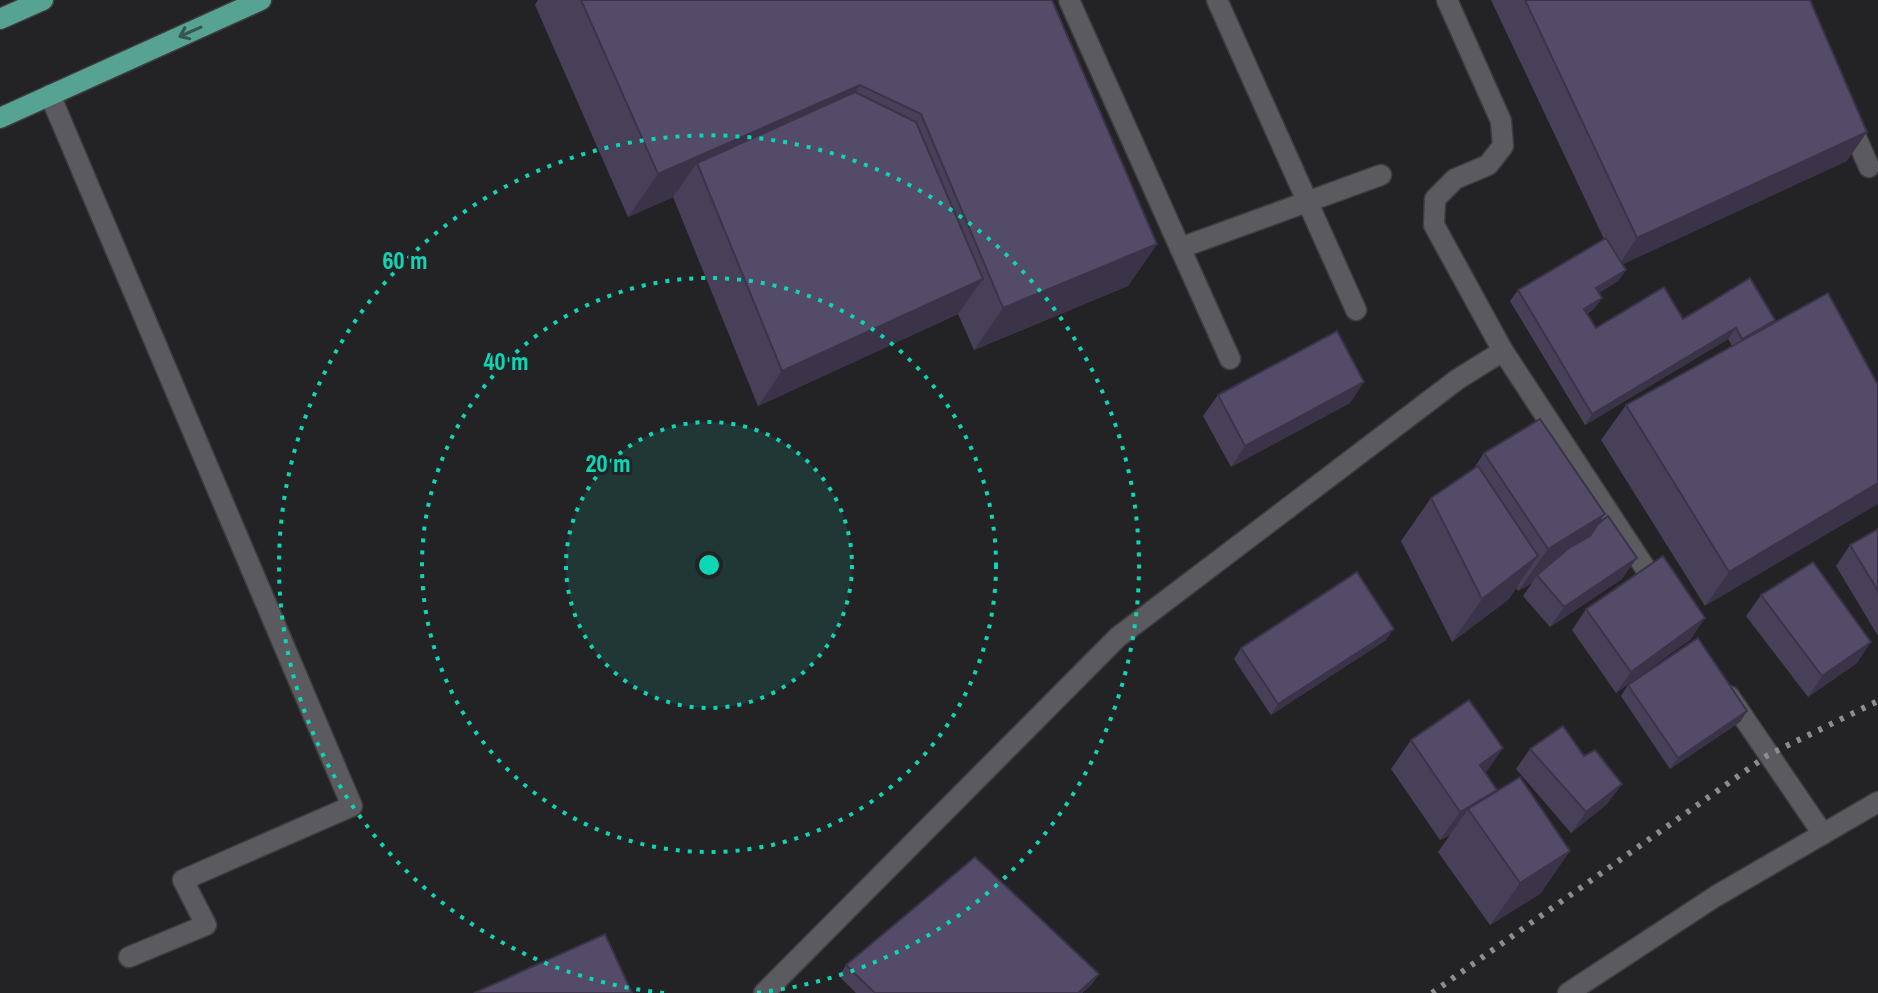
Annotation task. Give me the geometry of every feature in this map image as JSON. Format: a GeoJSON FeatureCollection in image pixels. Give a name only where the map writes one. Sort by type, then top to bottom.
{"type":"FeatureCollection","features":[{"type":"Feature","properties":{"kind":"main road"},"geometry":{"type":"LineString","coordinates":[[0,19],[43,0]]}},
{"type":"Feature","properties":{"kind":"main road"},"geometry":{"type":"LineString","coordinates":[[0,118],[261,0]]}},
{"type":"Feature","properties":{"kind":"street"},"geometry":{"type":"LineString","coordinates":[[1069,0],[1230,359]]}},
{"type":"Feature","properties":{"kind":"street"},"geometry":{"type":"LineString","coordinates":[[1217,0],[1356,310]]}},
{"type":"Feature","properties":{"kind":"street"},"geometry":{"type":"LineString","coordinates":[[1447,0],[1501,121],[1503,146],[1488,165],[1455,179],[1435,199],[1434,225],[1503,351],[1674,612]]}},
{"type":"Feature","properties":{"kind":"street"},"geometry":{"type":"LineString","coordinates":[[50,95],[352,806],[183,880],[206,925],[129,957]]}},
{"type":"Feature","properties":{"kind":"street"},"geometry":{"type":"LineString","coordinates":[[1839,97],[1869,167]]}},
{"type":"Feature","properties":{"kind":"street"},"geometry":{"type":"LineString","coordinates":[[1180,248],[1381,175]]}},
{"type":"Feature","properties":{"kind":"street"},"geometry":{"type":"LineString","coordinates":[[764,993],[1118,637],[1458,379],[1503,351]]}},
{"type":"Feature","properties":{"kind":"street"},"geometry":{"type":"LineString","coordinates":[[1717,677],[1823,834]]}},
{"type":"Feature","properties":{"kind":"street"},"geometry":{"type":"LineString","coordinates":[[1568,993],[1716,896],[1878,802]]}},
{"type":"Feature","properties":{"kind":"building"},"geometry":{"type":"Polygon","coordinates":[[[581,0],[1052,0],[1157,244],[1003,308],[921,114],[860,85],[658,174],[581,0]]]}},
{"type":"Feature","properties":{"kind":"building"},"geometry":{"type":"Polygon","coordinates":[[[1525,0],[1810,0],[1867,132],[1637,238],[1525,0]]]}},
{"type":"Feature","properties":{"kind":"building"},"geometry":{"type":"Polygon","coordinates":[[[855,92],[916,122],[983,279],[782,371],[697,163],[855,92]]]}},
{"type":"Feature","properties":{"kind":"building"},"geometry":{"type":"Polygon","coordinates":[[[1606,238],[1626,270],[1596,288],[1602,298],[1584,309],[1596,328],[1664,287],[1683,319],[1750,278],[1775,320],[1742,339],[1736,328],[1592,414],[1518,290],[1606,238]]]}},
{"type":"Feature","properties":{"kind":"building"},"geometry":{"type":"Polygon","coordinates":[[[1828,293],[1878,385],[1878,483],[1729,572],[1626,405],[1828,293]]]}},
{"type":"Feature","properties":{"kind":"building"},"geometry":{"type":"Polygon","coordinates":[[[1337,331],[1364,382],[1245,446],[1218,395],[1337,331]]]}},
{"type":"Feature","properties":{"kind":"building"},"geometry":{"type":"Polygon","coordinates":[[[1540,419],[1605,514],[1548,549],[1484,453],[1540,419]]]}},
{"type":"Feature","properties":{"kind":"building"},"geometry":{"type":"Polygon","coordinates":[[[1478,466],[1538,556],[1482,599],[1431,498],[1478,466]]]}},
{"type":"Feature","properties":{"kind":"building"},"geometry":{"type":"Polygon","coordinates":[[[1608,516],[1637,558],[1564,607],[1537,575],[1569,548],[1590,536],[1608,516]]]}},
{"type":"Feature","properties":{"kind":"building"},"geometry":{"type":"Polygon","coordinates":[[[1878,529],[1878,591],[1850,545],[1878,529]]]}},
{"type":"Feature","properties":{"kind":"building"},"geometry":{"type":"Polygon","coordinates":[[[1663,556],[1705,618],[1631,672],[1586,609],[1663,556]]]}},
{"type":"Feature","properties":{"kind":"building"},"geometry":{"type":"Polygon","coordinates":[[[1813,562],[1871,642],[1822,676],[1761,595],[1813,562]]]}},
{"type":"Feature","properties":{"kind":"building"},"geometry":{"type":"Polygon","coordinates":[[[1357,572],[1394,629],[1278,704],[1241,648],[1357,572]]]}},
{"type":"Feature","properties":{"kind":"building"},"geometry":{"type":"Polygon","coordinates":[[[1698,638],[1747,711],[1678,758],[1628,685],[1698,638]]]}},
{"type":"Feature","properties":{"kind":"building"},"geometry":{"type":"Polygon","coordinates":[[[1469,700],[1503,748],[1480,765],[1497,790],[1460,812],[1411,740],[1469,700]]]}},
{"type":"Feature","properties":{"kind":"building"},"geometry":{"type":"Polygon","coordinates":[[[1563,726],[1584,756],[1595,750],[1622,784],[1586,812],[1530,749],[1563,726]]]}},
{"type":"Feature","properties":{"kind":"building"},"geometry":{"type":"Polygon","coordinates":[[[1520,777],[1570,851],[1520,883],[1468,809],[1520,777]]]}},
{"type":"Feature","properties":{"kind":"building"},"geometry":{"type":"Polygon","coordinates":[[[975,857],[1099,974],[1078,993],[875,993],[846,965],[975,857]]]}},
{"type":"Feature","properties":{"kind":"building"},"geometry":{"type":"Polygon","coordinates":[[[605,934],[632,993],[474,993],[605,934]]]}},
{"type":"Feature","properties":{"kind":"railway"},"geometry":{"type":"LineString","coordinates":[[1432,993],[1768,755],[1878,701]]}}]}
